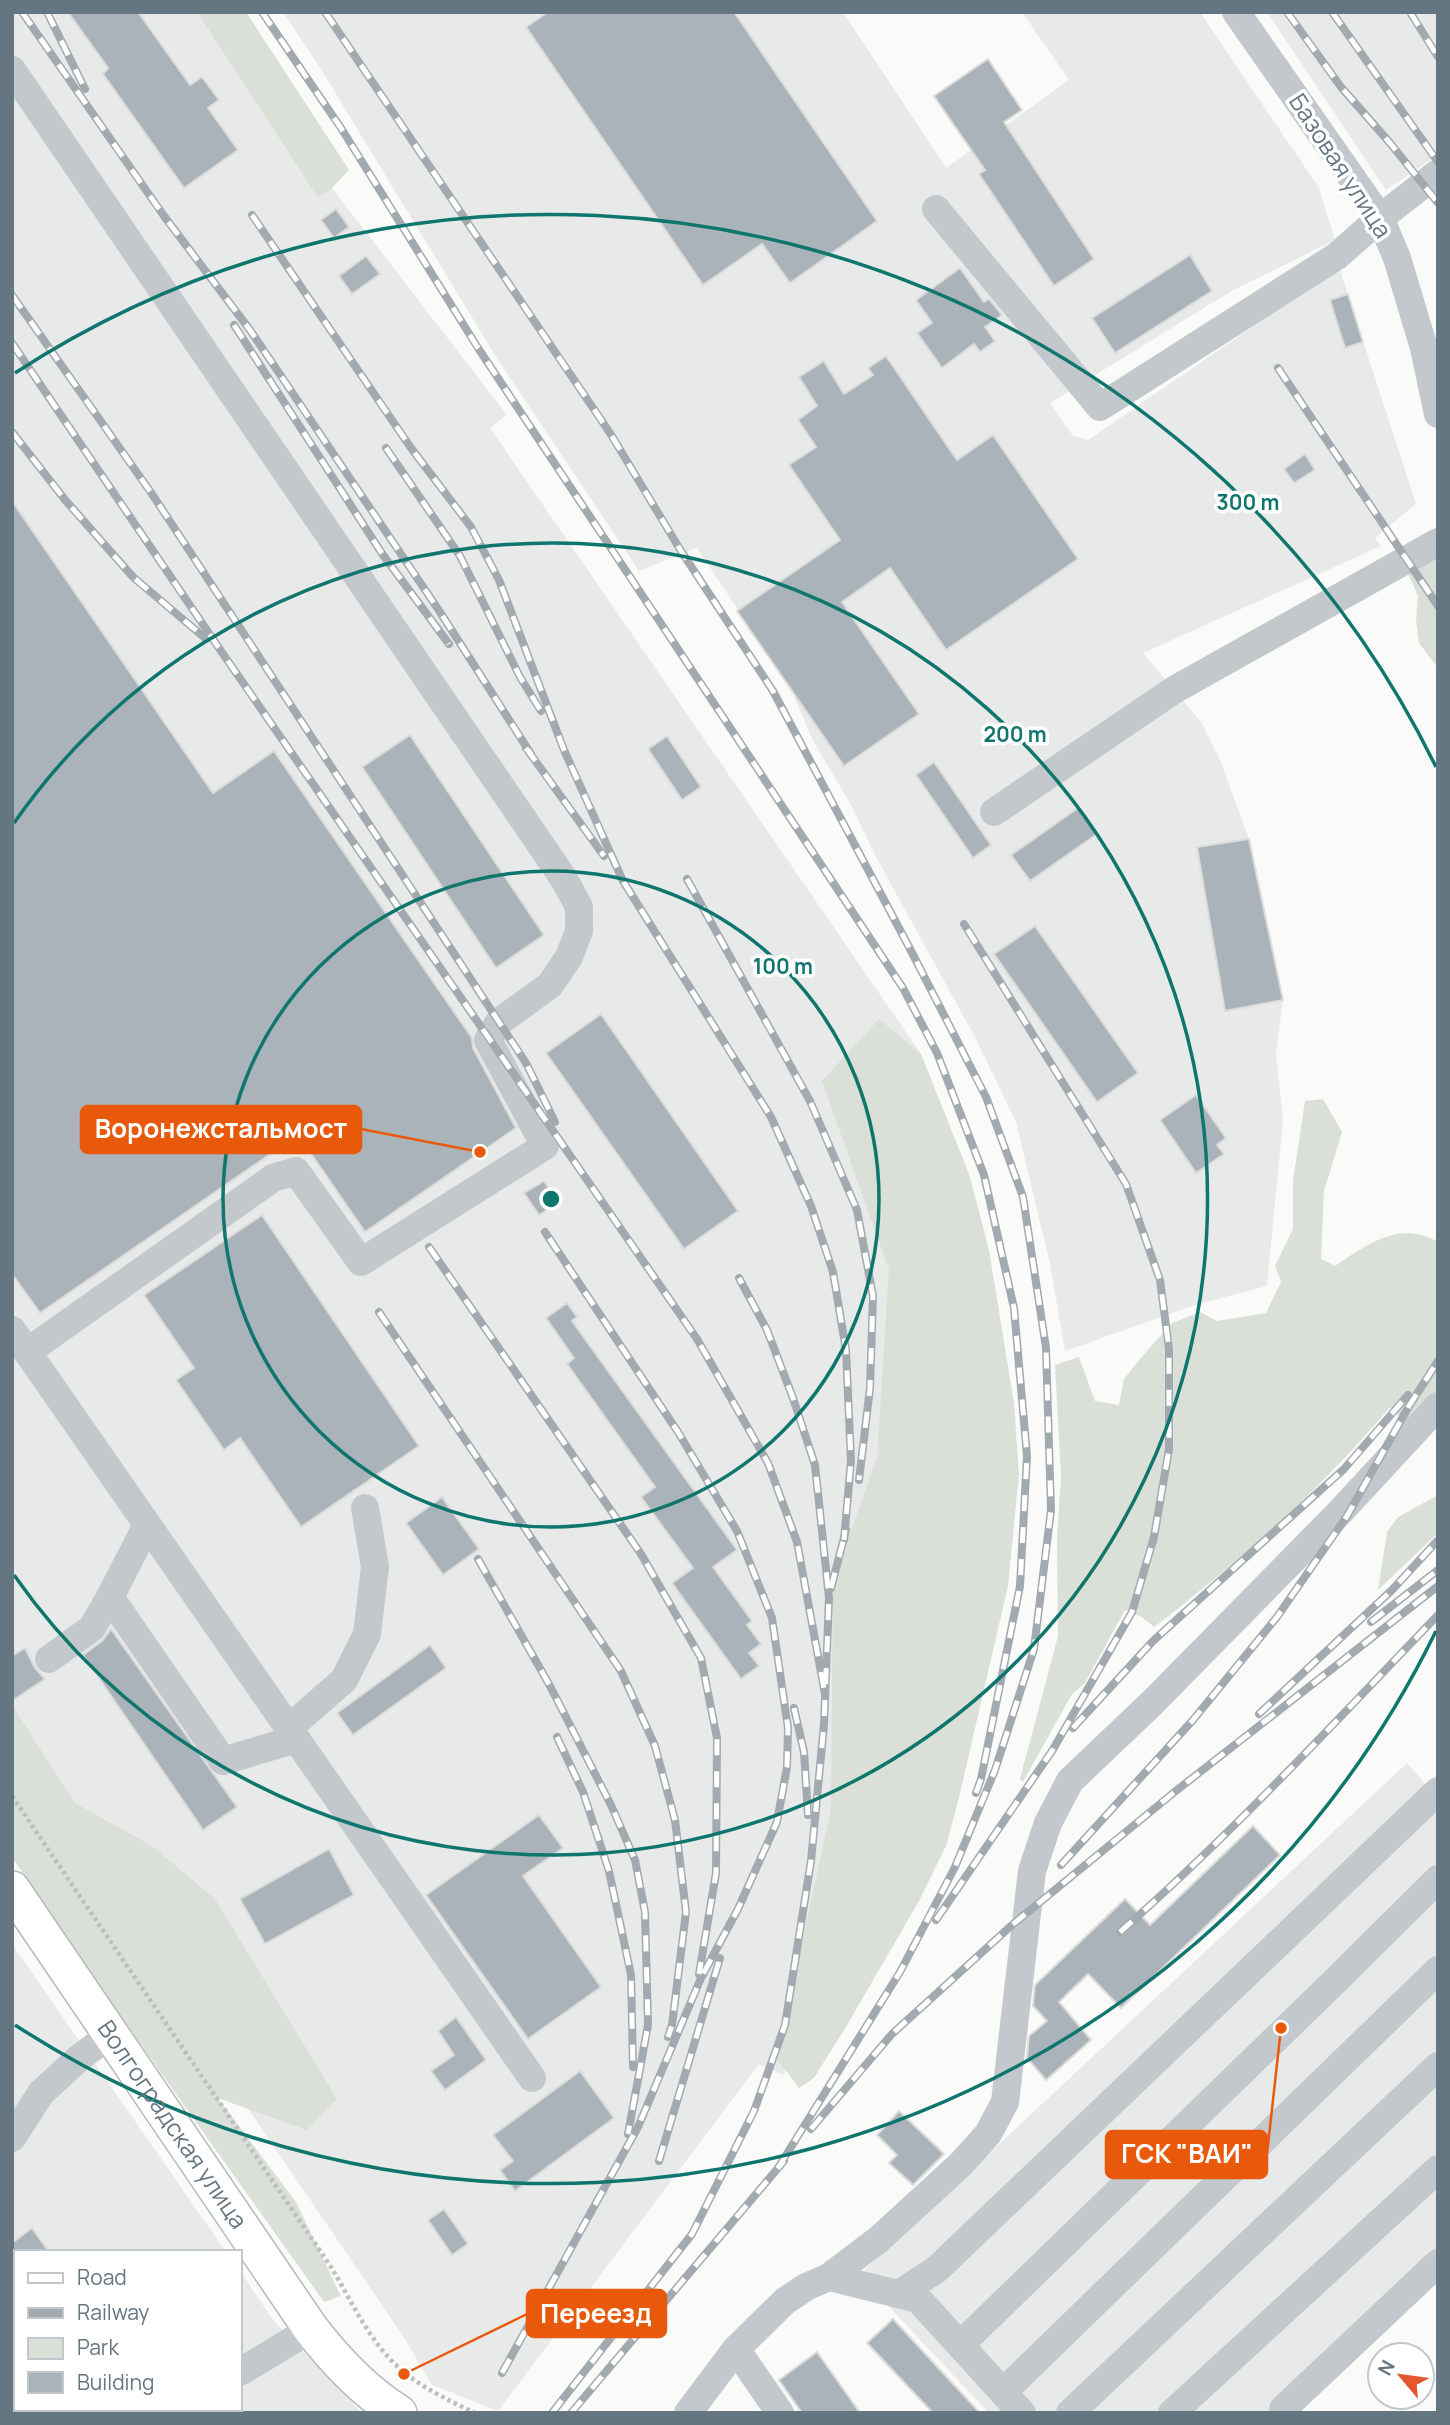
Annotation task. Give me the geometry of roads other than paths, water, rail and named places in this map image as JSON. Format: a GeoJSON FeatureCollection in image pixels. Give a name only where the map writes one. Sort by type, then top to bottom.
{"type":"FeatureCollection","features":[{"type":"Feature","properties":{"kind":"main road","name":"Волгоградская улица"},"geometry":{"type":"LineString","coordinates":[[13,1893],[112,2033],[311,2329],[339,2362],[381,2402],[399,2413]]}},
{"type":"Feature","properties":{"kind":"street","name":"Базовая улица"},"geometry":{"type":"LineString","coordinates":[[1236,12],[1380,218],[1397,258],[1424,348],[1438,414]]}},
{"type":"Feature","properties":{"kind":"street"},"geometry":{"type":"LineString","coordinates":[[12,70],[564,879],[579,907],[579,931],[569,957],[550,985],[499,1022],[488,1040],[545,1146],[361,1262],[296,1171],[273,1178],[16,1337],[532,2078]]}},
{"type":"Feature","properties":{"kind":"street"},"geometry":{"type":"LineString","coordinates":[[936,209],[1100,407],[1337,256],[1438,173]]}},
{"type":"Feature","properties":{"kind":"street"},"geometry":{"type":"LineString","coordinates":[[994,812],[1174,690],[1438,542]]}},
{"type":"Feature","properties":{"kind":"street"},"geometry":{"type":"LineString","coordinates":[[688,2413],[736,2349],[785,2301],[806,2287],[829,2277],[878,2240],[961,2164],[988,2134],[1004,2102],[1032,1871],[1048,1823],[1070,1781],[1153,1702],[1340,1512],[1438,1406]]}},
{"type":"Feature","properties":{"kind":"street"},"geometry":{"type":"LineString","coordinates":[[110,1597],[223,1761],[292,1733],[344,1680],[367,1634],[375,1567],[365,1508]]}},
{"type":"Feature","properties":{"kind":"street"},"geometry":{"type":"LineString","coordinates":[[48,1659],[92,1628],[148,1525]]}},
{"type":"Feature","properties":{"kind":"street"},"geometry":{"type":"LineString","coordinates":[[899,2294],[937,2269],[1438,1791]]}},
{"type":"Feature","properties":{"kind":"street"},"geometry":{"type":"LineString","coordinates":[[960,2344],[1438,1879]]}},
{"type":"Feature","properties":{"kind":"street"},"geometry":{"type":"LineString","coordinates":[[1003,2392],[1438,1970]]}},
{"type":"Feature","properties":{"kind":"street"},"geometry":{"type":"LineString","coordinates":[[12,2138],[41,2093],[112,2033]]}},
{"type":"Feature","properties":{"kind":"street"},"geometry":{"type":"LineString","coordinates":[[1070,2413],[1438,2066]]}},
{"type":"Feature","properties":{"kind":"street"},"geometry":{"type":"LineString","coordinates":[[1172,2413],[1438,2169]]}},
{"type":"Feature","properties":{"kind":"street"},"geometry":{"type":"LineString","coordinates":[[1283,2413],[1283,2409],[1438,2263]]}},
{"type":"Feature","properties":{"kind":"street"},"geometry":{"type":"LineString","coordinates":[[829,2277],[918,2299],[1022,2413]]}},
{"type":"Feature","properties":{"kind":"street"},"geometry":{"type":"LineString","coordinates":[[242,2371],[311,2329]]}},
{"type":"Feature","properties":{"kind":"street"},"geometry":{"type":"LineString","coordinates":[[736,2349],[780,2413]]}},
{"type":"Feature","properties":{"kind":"railway"},"geometry":{"type":"LineString","coordinates":[[22,12],[164,216],[250,330],[440,612],[531,754]]}},
{"type":"Feature","properties":{"kind":"railway"},"geometry":{"type":"LineString","coordinates":[[47,12],[85,89]]}},
{"type":"Feature","properties":{"kind":"railway"},"geometry":{"type":"LineString","coordinates":[[262,12],[341,128],[478,348],[903,988],[937,1053],[984,1175],[1014,1308],[1027,1456],[1020,1586],[976,1793]]}},
{"type":"Feature","properties":{"kind":"railway"},"geometry":{"type":"LineString","coordinates":[[325,12],[610,433],[681,551],[773,691],[986,1097],[1023,1197],[1046,1348],[1051,1510],[1034,1649],[995,1770],[955,1867],[900,1972],[778,2168]]}},
{"type":"Feature","properties":{"kind":"railway"},"geometry":{"type":"LineString","coordinates":[[1287,12],[1341,87],[1438,203]]}},
{"type":"Feature","properties":{"kind":"railway"},"geometry":{"type":"LineString","coordinates":[[1332,12],[1438,162]]}},
{"type":"Feature","properties":{"kind":"railway"},"geometry":{"type":"LineString","coordinates":[[1410,12],[1438,57]]}},
{"type":"Feature","properties":{"kind":"railway"},"geometry":{"type":"LineString","coordinates":[[252,215],[411,448],[471,527],[499,580],[564,750],[623,881],[771,1117],[811,1206],[833,1272],[846,1350],[851,1461],[844,1540]]}},
{"type":"Feature","properties":{"kind":"railway"},"geometry":{"type":"LineString","coordinates":[[12,295],[152,494],[526,1063],[555,1122]]}},
{"type":"Feature","properties":{"kind":"railway"},"geometry":{"type":"LineString","coordinates":[[234,325],[383,555],[449,644]]}},
{"type":"Feature","properties":{"kind":"railway"},"geometry":{"type":"LineString","coordinates":[[12,343],[221,651],[697,1339],[768,1463],[797,1542],[825,1694]]}},
{"type":"Feature","properties":{"kind":"railway"},"geometry":{"type":"LineString","coordinates":[[1278,368],[1438,606]]}},
{"type":"Feature","properties":{"kind":"railway"},"geometry":{"type":"LineString","coordinates":[[12,432],[66,501],[133,577],[205,638]]}},
{"type":"Feature","properties":{"kind":"railway"},"geometry":{"type":"LineString","coordinates":[[386,448],[460,556],[520,677],[541,711]]}},
{"type":"Feature","properties":{"kind":"railway"},"geometry":{"type":"LineString","coordinates":[[526,748],[604,856]]}},
{"type":"Feature","properties":{"kind":"railway"},"geometry":{"type":"LineString","coordinates":[[687,879],[810,1101],[857,1210],[873,1296],[870,1388],[859,1480]]}},
{"type":"Feature","properties":{"kind":"railway"},"geometry":{"type":"LineString","coordinates":[[936,1920],[1052,1751],[1132,1612],[1154,1537],[1169,1449],[1169,1349],[1160,1280],[1126,1184],[964,924]]}},
{"type":"Feature","properties":{"kind":"railway"},"geometry":{"type":"LineString","coordinates":[[502,2373],[638,2127],[701,1978],[738,1909],[777,1822],[787,1767],[788,1728],[772,1618],[737,1531],[678,1432],[545,1232]]}},
{"type":"Feature","properties":{"kind":"railway"},"geometry":{"type":"LineString","coordinates":[[429,1247],[641,1554],[701,1658],[717,1738],[716,1873],[699,1974]]}},
{"type":"Feature","properties":{"kind":"railway"},"geometry":{"type":"LineString","coordinates":[[552,2413],[692,2234],[754,2111],[785,2025],[811,1861],[824,1724],[829,1598],[815,1465],[767,1330],[739,1278]]}},
{"type":"Feature","properties":{"kind":"railway"},"geometry":{"type":"LineString","coordinates":[[379,1312],[621,1671],[655,1746],[675,1820],[686,1912],[672,2025],[668,2037]]}},
{"type":"Feature","properties":{"kind":"railway"},"geometry":{"type":"LineString","coordinates":[[1061,1865],[1193,1720],[1277,1617],[1347,1516],[1409,1406],[1438,1361]]}},
{"type":"Feature","properties":{"kind":"railway"},"geometry":{"type":"LineString","coordinates":[[1073,1728],[1153,1641],[1344,1469],[1408,1395]]}},
{"type":"Feature","properties":{"kind":"railway"},"geometry":{"type":"LineString","coordinates":[[831,1588],[846,1530]]}},
{"type":"Feature","properties":{"kind":"railway"},"geometry":{"type":"LineString","coordinates":[[1259,1714],[1392,1590],[1438,1540]]}},
{"type":"Feature","properties":{"kind":"railway"},"geometry":{"type":"LineString","coordinates":[[478,1559],[550,1686],[611,1805],[635,1860],[645,1912],[648,2025],[628,2134]]}},
{"type":"Feature","properties":{"kind":"railway"},"geometry":{"type":"LineString","coordinates":[[1371,1622],[1438,1570]]}},
{"type":"Feature","properties":{"kind":"railway"},"geometry":{"type":"LineString","coordinates":[[811,2129],[892,2034],[1012,1925],[1177,1790],[1438,1586]]}},
{"type":"Feature","properties":{"kind":"railway"},"geometry":{"type":"LineString","coordinates":[[1120,1932],[1242,1817],[1438,1615]]}},
{"type":"Feature","properties":{"kind":"railway"},"geometry":{"type":"LineString","coordinates":[[794,1708],[804,1752],[808,1815]]}},
{"type":"Feature","properties":{"kind":"railway"},"geometry":{"type":"LineString","coordinates":[[557,1737],[583,1792],[609,1871],[631,1975],[633,2067]]}},
{"type":"Feature","properties":{"kind":"railway"},"geometry":{"type":"LineString","coordinates":[[659,2161],[720,1958]]}},
{"type":"Feature","properties":{"kind":"railway"},"geometry":{"type":"LineString","coordinates":[[571,2413],[784,2161]]}},
{"type":"Feature","properties":{"kind":"place","name":"Воронежстальмост"},"geometry":{"type":"Point","coordinates":[480,1152]}},
{"type":"Feature","properties":{"kind":"place","name":"ГСК \"ВАИ\""},"geometry":{"type":"Point","coordinates":[1281,2028]}},
{"type":"Feature","properties":{"kind":"place","name":"Переезд"},"geometry":{"type":"Point","coordinates":[404,2374]}}]}
